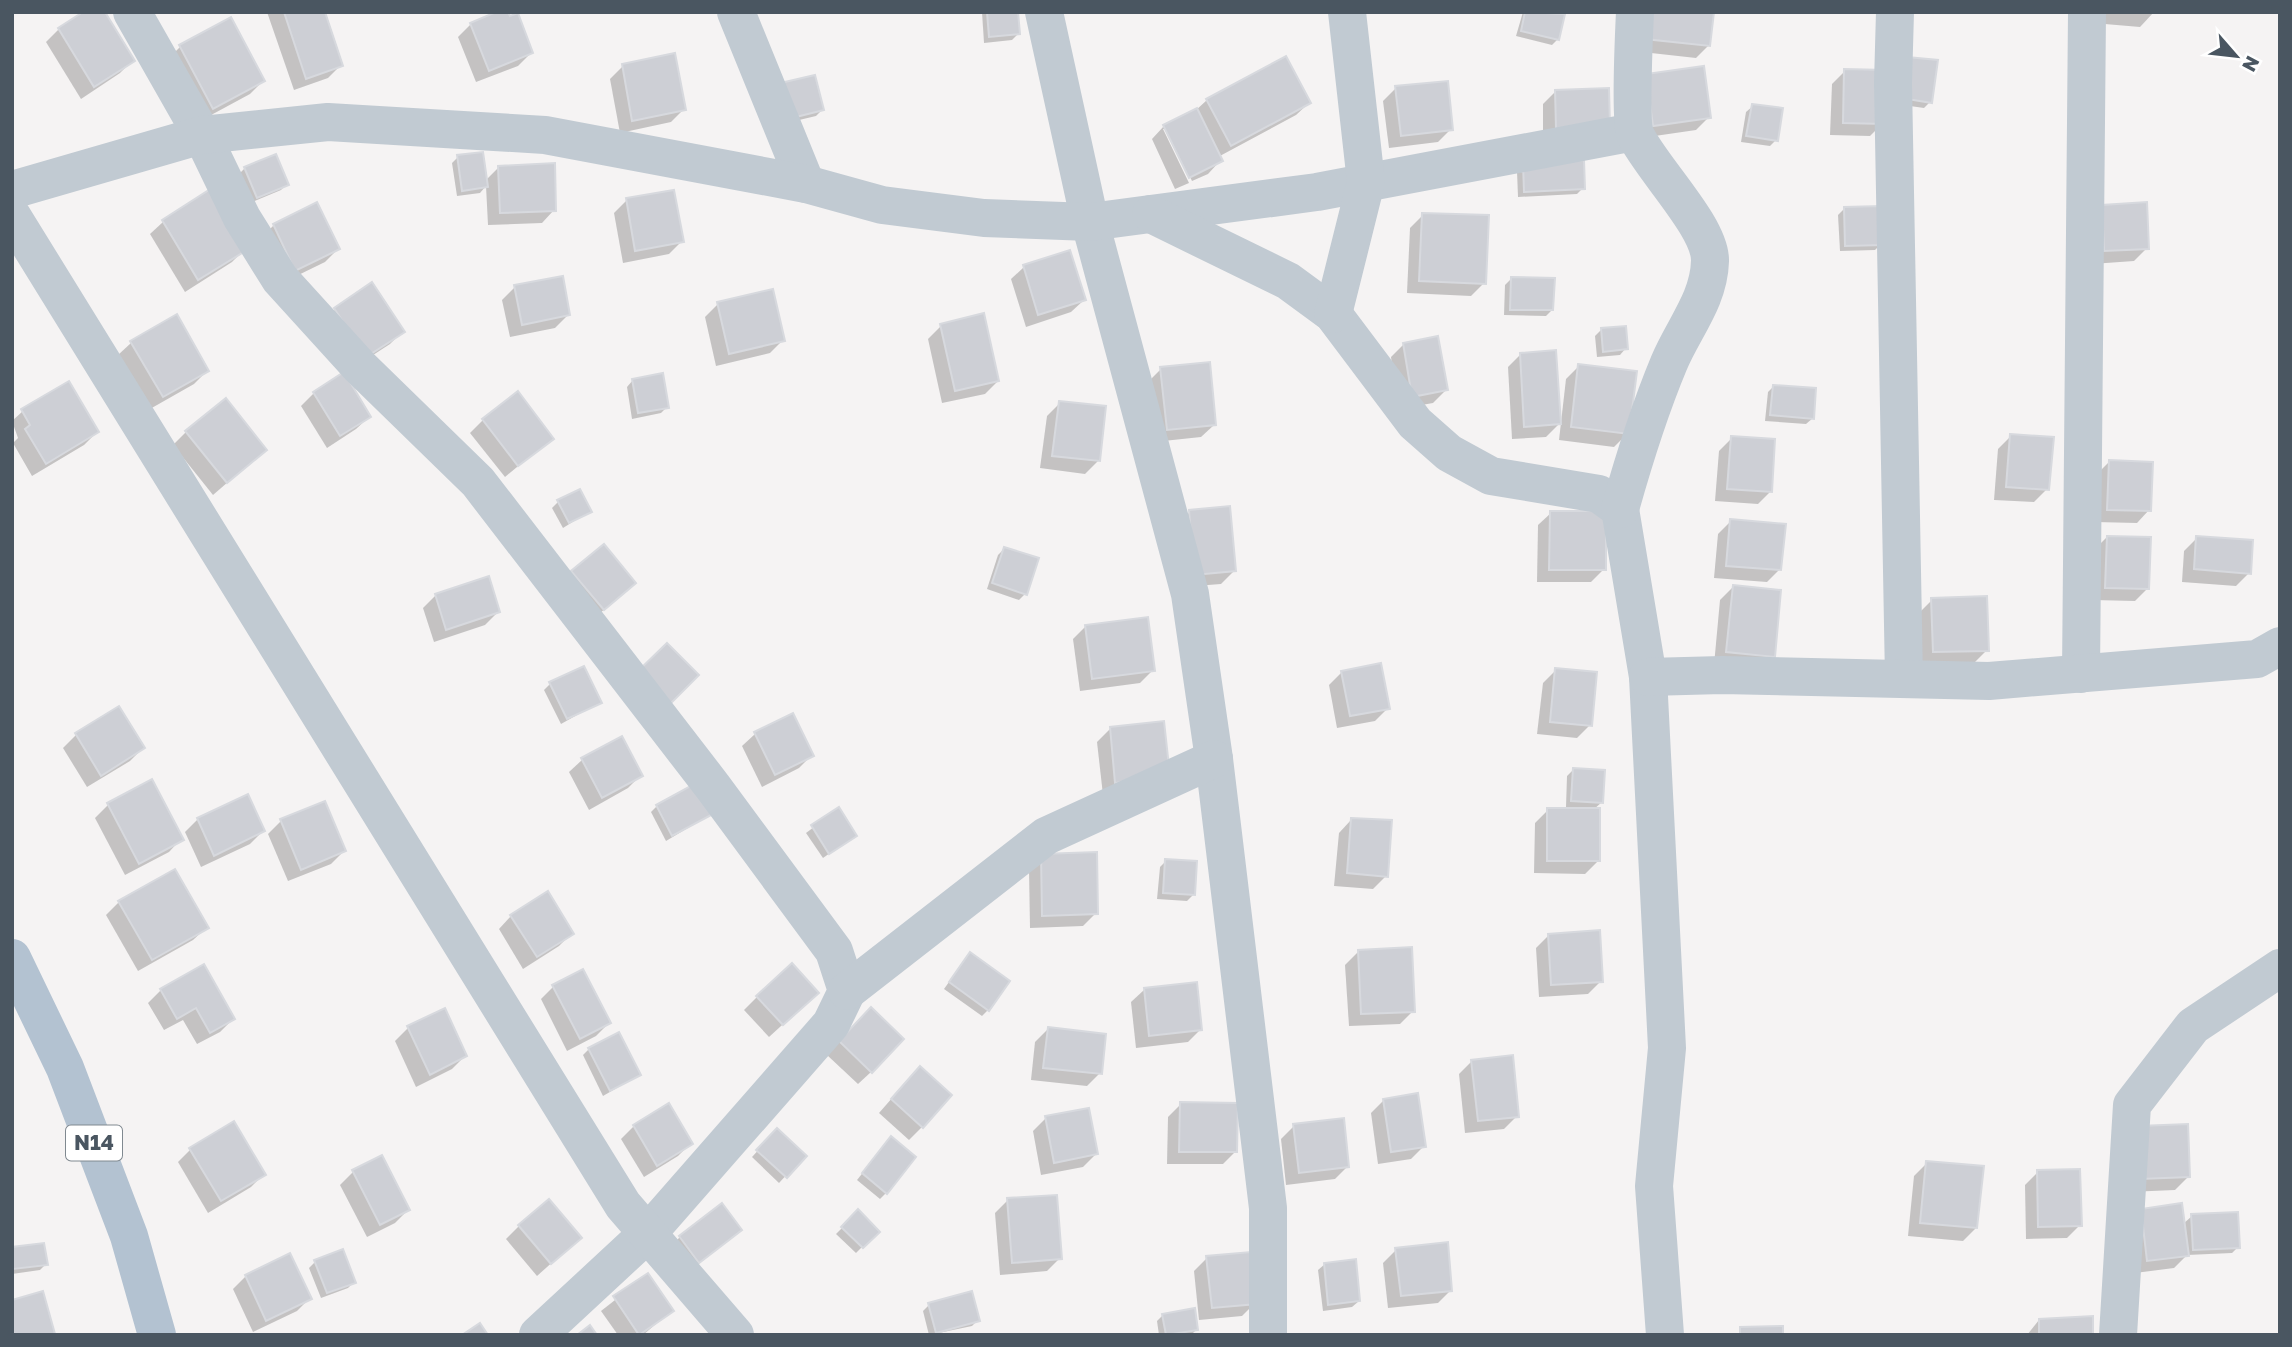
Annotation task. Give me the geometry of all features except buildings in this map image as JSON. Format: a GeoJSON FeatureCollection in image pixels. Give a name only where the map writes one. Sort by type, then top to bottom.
{"type":"FeatureCollection","features":[{"type":"Feature","properties":{"kind":"main road","name":"N14"},"geometry":{"type":"LineString","coordinates":[[12,958],[65,1068],[120,1210],[157,1335]]}},
{"type":"Feature","properties":{"kind":"street"},"geometry":{"type":"LineString","coordinates":[[132,12],[202,135],[243,218],[280,279],[360,367],[478,482],[713,788],[834,951],[847,990]]}},
{"type":"Feature","properties":{"kind":"street"},"geometry":{"type":"LineString","coordinates":[[736,12],[806,184]]}},
{"type":"Feature","properties":{"kind":"street"},"geometry":{"type":"LineString","coordinates":[[1044,12],[1090,222],[1190,594],[1214,760],[1268,1208],[1269,1335]]}},
{"type":"Feature","properties":{"kind":"street"},"geometry":{"type":"LineString","coordinates":[[1333,314],[1366,182],[1347,12]]}},
{"type":"Feature","properties":{"kind":"street"},"geometry":{"type":"LineString","coordinates":[[1634,12],[1634,132],[1662,177],[1695,220],[1711,259],[1701,305],[1673,354],[1646,417],[1620,509],[1648,677],[1667,1048],[1654,1186],[1665,1335]]}},
{"type":"Feature","properties":{"kind":"street"},"geometry":{"type":"LineString","coordinates":[[1895,12],[1893,97],[1905,679]]}},
{"type":"Feature","properties":{"kind":"street"},"geometry":{"type":"LineString","coordinates":[[2081,674],[2087,12]]}},
{"type":"Feature","properties":{"kind":"street"},"geometry":{"type":"LineString","coordinates":[[12,190],[202,135],[328,122],[545,135],[806,184],[882,205],[984,218],[1090,222],[1366,182],[1634,132]]}},
{"type":"Feature","properties":{"kind":"street"},"geometry":{"type":"LineString","coordinates":[[1151,214],[1288,281],[1333,314],[1415,424],[1449,453],[1491,475],[1599,494],[1620,509]]}},
{"type":"Feature","properties":{"kind":"street"},"geometry":{"type":"LineString","coordinates":[[12,216],[623,1205],[735,1335]]}},
{"type":"Feature","properties":{"kind":"street"},"geometry":{"type":"LineString","coordinates":[[1648,677],[1723,675],[1989,681],[2257,659],[2280,646]]}},
{"type":"Feature","properties":{"kind":"street"},"geometry":{"type":"LineString","coordinates":[[538,1335],[648,1233],[831,1024],[847,990],[1046,836],[1214,760]]}},
{"type":"Feature","properties":{"kind":"street"},"geometry":{"type":"LineString","coordinates":[[2118,1335],[2132,1105],[2193,1026],[2280,968]]}}]}
